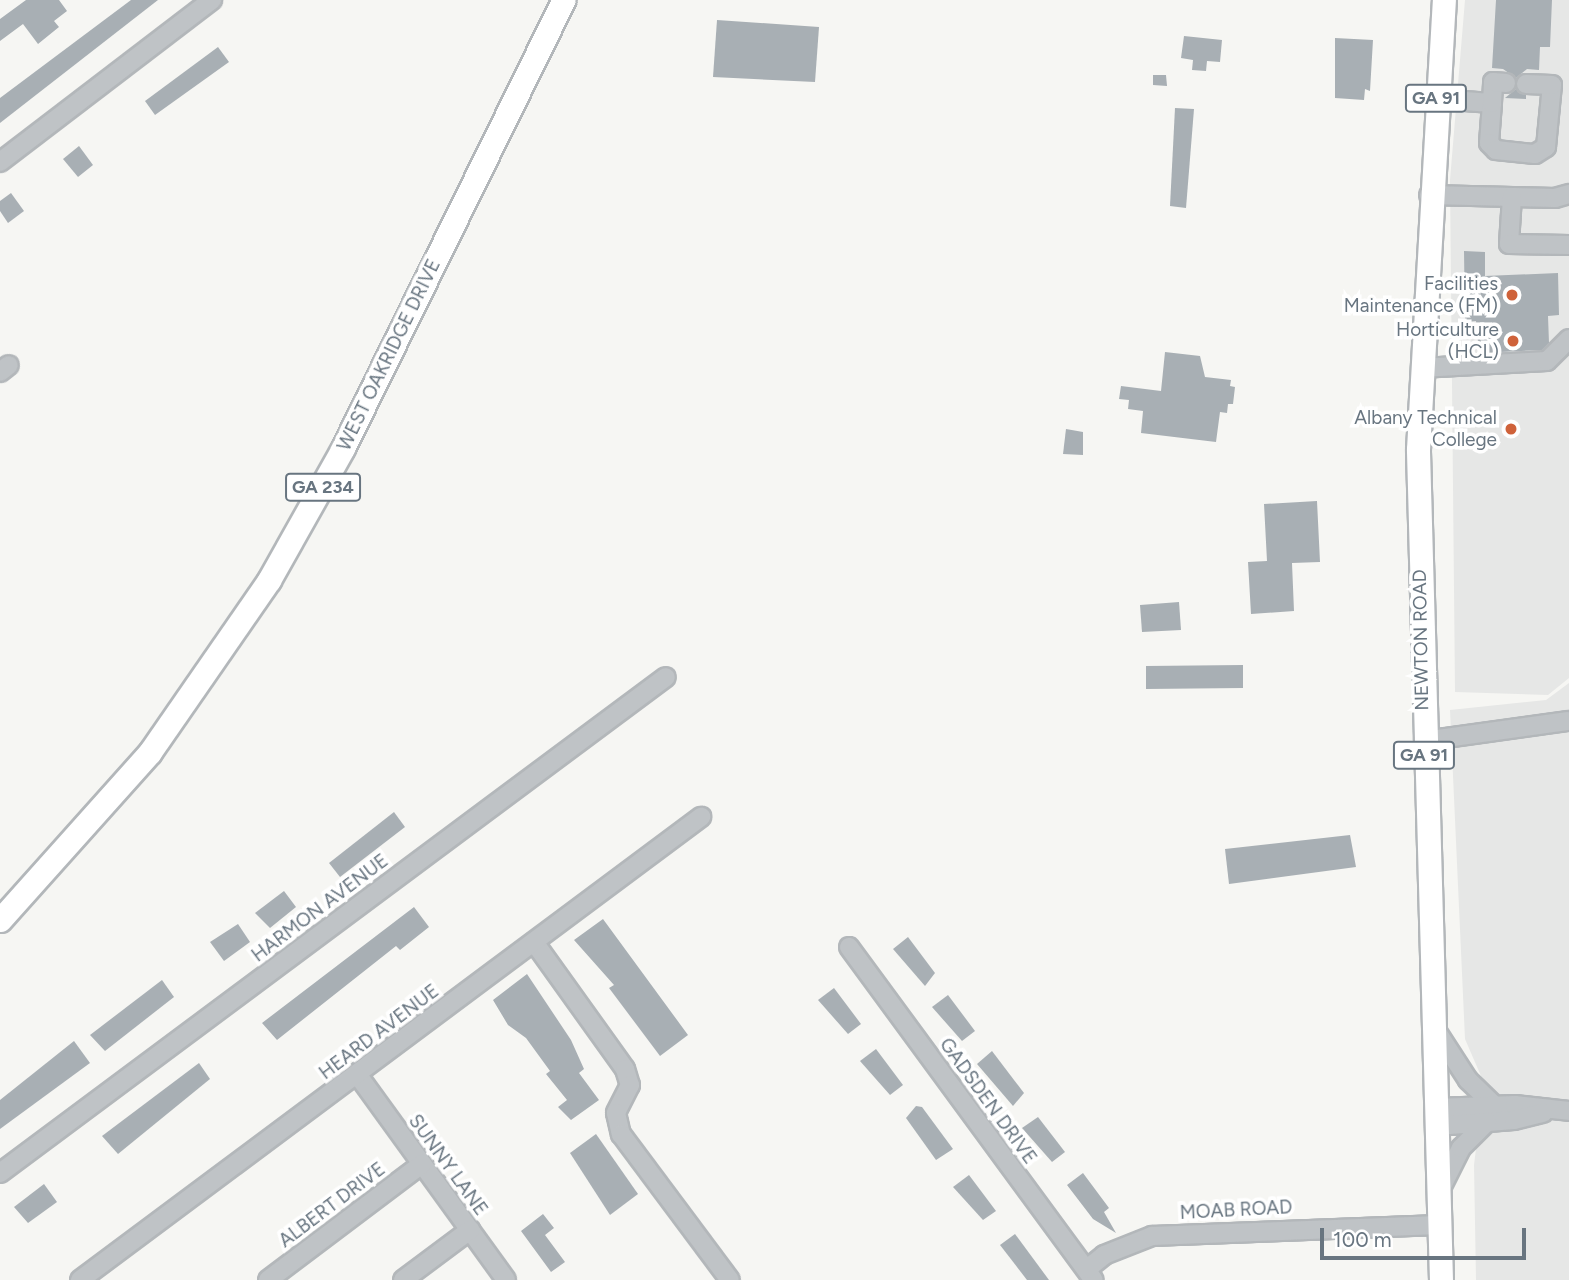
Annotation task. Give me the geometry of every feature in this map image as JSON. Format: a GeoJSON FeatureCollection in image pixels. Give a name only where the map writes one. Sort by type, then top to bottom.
{"type":"FeatureCollection","features":[{"type":"Feature","properties":{"kind":"main road","name":"WEST OAKRIDGE DRIVE"},"geometry":{"type":"LineString","coordinates":[[0,920],[150,752],[270,580],[343,447],[563,0]]}},
{"type":"Feature","properties":{"kind":"main road","name":"NEWTON ROAD"},"geometry":{"type":"LineString","coordinates":[[1441,1280],[1418,449],[1429,195],[1444,0]]}},
{"type":"Feature","properties":{"kind":"street"},"geometry":{"type":"LineString","coordinates":[[0,162],[212,0]]}},
{"type":"Feature","properties":{"kind":"street"},"geometry":{"type":"LineString","coordinates":[[1506,83],[1493,82],[1489,142],[1496,150],[1535,154],[1546,147],[1552,85],[1526,84]]}},
{"type":"Feature","properties":{"kind":"street"},"geometry":{"type":"LineString","coordinates":[[1436,99],[1492,103]]}},
{"type":"Feature","properties":{"kind":"street"},"geometry":{"type":"LineString","coordinates":[[1429,195],[1512,197],[1569,194]]}},
{"type":"Feature","properties":{"kind":"street"},"geometry":{"type":"LineString","coordinates":[[1512,197],[1509,244],[1569,245]]}},
{"type":"Feature","properties":{"kind":"street"},"geometry":{"type":"LineString","coordinates":[[1421,368],[1547,361],[1569,339]]}},
{"type":"Feature","properties":{"kind":"street","name":"HARMON AVENUE"},"geometry":{"type":"LineString","coordinates":[[0,1173],[666,677]]}},
{"type":"Feature","properties":{"kind":"street"},"geometry":{"type":"LineString","coordinates":[[1424,741],[1569,722]]}},
{"type":"Feature","properties":{"kind":"street","name":"HEARD AVENUE"},"geometry":{"type":"LineString","coordinates":[[80,1280],[701,817]]}},
{"type":"Feature","properties":{"kind":"street"},"geometry":{"type":"LineString","coordinates":[[534,942],[625,1069],[630,1085],[616,1113],[621,1134],[730,1280]]}},
{"type":"Feature","properties":{"kind":"street","name":"GADSDEN DRIVE"},"geometry":{"type":"LineString","coordinates":[[849,947],[1090,1275]]}},
{"type":"Feature","properties":{"kind":"street"},"geometry":{"type":"LineString","coordinates":[[1434,1026],[1468,1080],[1495,1106]]}},
{"type":"Feature","properties":{"kind":"street","name":"SUNNY LANE"},"geometry":{"type":"LineString","coordinates":[[357,1074],[506,1280]]}},
{"type":"Feature","properties":{"kind":"street"},"geometry":{"type":"LineString","coordinates":[[1436,1117],[1495,1106],[1569,1111]]}},
{"type":"Feature","properties":{"kind":"street"},"geometry":{"type":"LineString","coordinates":[[1436,1117],[1487,1122],[1550,1111]]}},
{"type":"Feature","properties":{"kind":"street"},"geometry":{"type":"LineString","coordinates":[[1438,1198],[1454,1158],[1487,1122]]}},
{"type":"Feature","properties":{"kind":"street","name":"ALBERT DRIVE"},"geometry":{"type":"LineString","coordinates":[[268,1280],[422,1164]]}},
{"type":"Feature","properties":{"kind":"street","name":"MOAB ROAD"},"geometry":{"type":"LineString","coordinates":[[1090,1275],[1104,1255],[1152,1236],[1439,1224]]}},
{"type":"Feature","properties":{"kind":"street"},"geometry":{"type":"LineString","coordinates":[[403,1280],[470,1230]]}},
{"type":"Feature","properties":{"kind":"shaded area","name":"Albany Technical College"},"geometry":{"type":"Polygon","coordinates":[[[1465,0],[1569,0],[1569,678],[1548,695],[1455,692],[1450,180],[1465,0]]]}},
{"type":"Feature","properties":{"kind":"shaded area"},"geometry":{"type":"Polygon","coordinates":[[[1569,683],[1569,1280],[1476,1280],[1474,1165],[1484,1083],[1465,1039],[1450,710],[1546,700],[1569,683]]]}},
{"type":"Feature","properties":{"kind":"building"},"geometry":{"type":"Polygon","coordinates":[[[26,0],[59,0],[67,11],[54,21],[59,27],[38,44],[23,24],[0,41],[0,19],[26,0]]]}},
{"type":"Feature","properties":{"kind":"building"},"geometry":{"type":"Polygon","coordinates":[[[131,0],[158,0],[0,123],[0,98],[131,0]]]}},
{"type":"Feature","properties":{"kind":"building"},"geometry":{"type":"Polygon","coordinates":[[[1496,0],[1552,0],[1550,47],[1540,47],[1539,70],[1527,69],[1516,78],[1503,69],[1492,68],[1496,0]]]}},
{"type":"Feature","properties":{"kind":"building"},"geometry":{"type":"Polygon","coordinates":[[[717,20],[819,27],[815,82],[713,77],[717,20]]]}},
{"type":"Feature","properties":{"kind":"building"},"geometry":{"type":"Polygon","coordinates":[[[1184,36],[1222,40],[1220,62],[1207,61],[1206,71],[1192,70],[1193,60],[1181,58],[1184,36]]]}},
{"type":"Feature","properties":{"kind":"building"},"geometry":{"type":"Polygon","coordinates":[[[1335,38],[1373,40],[1370,91],[1365,89],[1364,100],[1335,98],[1335,38]]]}},
{"type":"Feature","properties":{"kind":"building"},"geometry":{"type":"Polygon","coordinates":[[[218,47],[229,62],[155,115],[145,101],[218,47]]]}},
{"type":"Feature","properties":{"kind":"building"},"geometry":{"type":"Polygon","coordinates":[[[1153,75],[1166,75],[1167,86],[1153,85],[1153,75]]]}},
{"type":"Feature","properties":{"kind":"building"},"geometry":{"type":"Polygon","coordinates":[[[1516,89],[1526,95],[1526,99],[1505,98],[1516,89]]]}},
{"type":"Feature","properties":{"kind":"building"},"geometry":{"type":"Polygon","coordinates":[[[1175,108],[1194,109],[1186,208],[1170,206],[1175,108]]]}},
{"type":"Feature","properties":{"kind":"building"},"geometry":{"type":"Polygon","coordinates":[[[79,146],[93,165],[78,177],[63,159],[79,146]]]}},
{"type":"Feature","properties":{"kind":"building"},"geometry":{"type":"Polygon","coordinates":[[[11,193],[24,211],[8,223],[0,211],[0,201],[11,193]]]}},
{"type":"Feature","properties":{"kind":"building","name":"Facilities Maintenance (FM)"},"geometry":{"type":"Polygon","coordinates":[[[1464,251],[1485,252],[1485,276],[1558,273],[1559,315],[1548,316],[1549,343],[1542,350],[1479,353],[1476,321],[1465,322],[1464,251]]]}},
{"type":"Feature","properties":{"kind":"building"},"geometry":{"type":"Polygon","coordinates":[[[1165,352],[1200,356],[1205,377],[1231,380],[1230,386],[1235,387],[1233,404],[1228,404],[1227,413],[1220,412],[1216,442],[1141,433],[1143,411],[1128,409],[1129,400],[1119,399],[1121,386],[1161,391],[1165,352]]]}},
{"type":"Feature","properties":{"kind":"building"},"geometry":{"type":"Polygon","coordinates":[[[1066,429],[1083,432],[1083,455],[1063,454],[1066,429]]]}},
{"type":"Feature","properties":{"kind":"building"},"geometry":{"type":"Polygon","coordinates":[[[1317,501],[1320,562],[1292,563],[1294,611],[1251,614],[1248,562],[1267,561],[1264,504],[1317,501]]]}},
{"type":"Feature","properties":{"kind":"building"},"geometry":{"type":"Polygon","coordinates":[[[1179,602],[1181,630],[1142,632],[1140,605],[1179,602]]]}},
{"type":"Feature","properties":{"kind":"building"},"geometry":{"type":"Polygon","coordinates":[[[1243,665],[1243,688],[1146,689],[1146,666],[1243,665]]]}},
{"type":"Feature","properties":{"kind":"building"},"geometry":{"type":"Polygon","coordinates":[[[394,812],[405,827],[340,877],[329,863],[394,812]]]}},
{"type":"Feature","properties":{"kind":"building"},"geometry":{"type":"Polygon","coordinates":[[[1350,835],[1356,867],[1229,884],[1225,849],[1350,835]]]}},
{"type":"Feature","properties":{"kind":"building"},"geometry":{"type":"Polygon","coordinates":[[[284,891],[296,907],[270,928],[255,913],[284,891]]]}},
{"type":"Feature","properties":{"kind":"building"},"geometry":{"type":"Polygon","coordinates":[[[414,907],[429,927],[400,950],[396,946],[277,1040],[262,1023],[414,907]]]}},
{"type":"Feature","properties":{"kind":"building"},"geometry":{"type":"Polygon","coordinates":[[[603,919],[688,1035],[660,1056],[609,988],[614,985],[574,940],[603,919]]]}},
{"type":"Feature","properties":{"kind":"building"},"geometry":{"type":"Polygon","coordinates":[[[238,924],[250,942],[224,961],[210,942],[238,924]]]}},
{"type":"Feature","properties":{"kind":"building"},"geometry":{"type":"Polygon","coordinates":[[[908,937],[935,973],[925,986],[893,949],[908,937]]]}},
{"type":"Feature","properties":{"kind":"building"},"geometry":{"type":"Polygon","coordinates":[[[527,974],[571,1040],[584,1069],[579,1073],[599,1100],[571,1120],[558,1107],[567,1100],[546,1074],[550,1071],[526,1038],[508,1025],[493,1000],[527,974]]]}},
{"type":"Feature","properties":{"kind":"building"},"geometry":{"type":"Polygon","coordinates":[[[162,980],[174,997],[105,1051],[90,1035],[162,980]]]}},
{"type":"Feature","properties":{"kind":"building"},"geometry":{"type":"Polygon","coordinates":[[[834,988],[861,1024],[848,1034],[818,1000],[834,988]]]}},
{"type":"Feature","properties":{"kind":"building"},"geometry":{"type":"Polygon","coordinates":[[[948,995],[975,1031],[962,1041],[932,1007],[948,995]]]}},
{"type":"Feature","properties":{"kind":"building"},"geometry":{"type":"Polygon","coordinates":[[[74,1041],[90,1063],[0,1129],[0,1100],[74,1041]]]}},
{"type":"Feature","properties":{"kind":"building"},"geometry":{"type":"Polygon","coordinates":[[[876,1049],[903,1085],[890,1095],[860,1061],[876,1049]]]}},
{"type":"Feature","properties":{"kind":"building"},"geometry":{"type":"Polygon","coordinates":[[[992,1051],[1024,1093],[1013,1106],[977,1064],[992,1051]]]}},
{"type":"Feature","properties":{"kind":"building"},"geometry":{"type":"Polygon","coordinates":[[[199,1063],[210,1079],[118,1154],[102,1136],[199,1063]]]}},
{"type":"Feature","properties":{"kind":"building"},"geometry":{"type":"Polygon","coordinates":[[[916,1106],[922,1107],[953,1149],[936,1160],[906,1118],[916,1106]]]}},
{"type":"Feature","properties":{"kind":"building"},"geometry":{"type":"Polygon","coordinates":[[[1038,1117],[1065,1152],[1052,1162],[1022,1128],[1038,1117]]]}},
{"type":"Feature","properties":{"kind":"building"},"geometry":{"type":"Polygon","coordinates":[[[596,1134],[638,1194],[610,1215],[570,1153],[596,1134]]]}},
{"type":"Feature","properties":{"kind":"building"},"geometry":{"type":"Polygon","coordinates":[[[1083,1173],[1109,1208],[1104,1212],[1116,1233],[1093,1219],[1067,1185],[1083,1173]]]}},
{"type":"Feature","properties":{"kind":"building"},"geometry":{"type":"Polygon","coordinates":[[[969,1175],[996,1211],[983,1220],[953,1187],[969,1175]]]}},
{"type":"Feature","properties":{"kind":"building"},"geometry":{"type":"Polygon","coordinates":[[[44,1184],[57,1202],[28,1223],[14,1207],[44,1184]]]}},
{"type":"Feature","properties":{"kind":"building"},"geometry":{"type":"Polygon","coordinates":[[[543,1214],[554,1228],[545,1235],[565,1262],[551,1272],[521,1231],[543,1214]]]}},
{"type":"Feature","properties":{"kind":"building"},"geometry":{"type":"Polygon","coordinates":[[[1015,1234],[1049,1280],[1027,1280],[1000,1245],[1015,1234]]]}},
{"type":"Feature","properties":{"kind":"place","name":"Facilities Maintenance (FM)"},"geometry":{"type":"Point","coordinates":[1512,295]}},
{"type":"Feature","properties":{"kind":"place","name":"Horticulture (HCL)"},"geometry":{"type":"Point","coordinates":[1513,341]}},
{"type":"Feature","properties":{"kind":"place","name":"Albany Technical College"},"geometry":{"type":"Point","coordinates":[1511,429]}}]}
